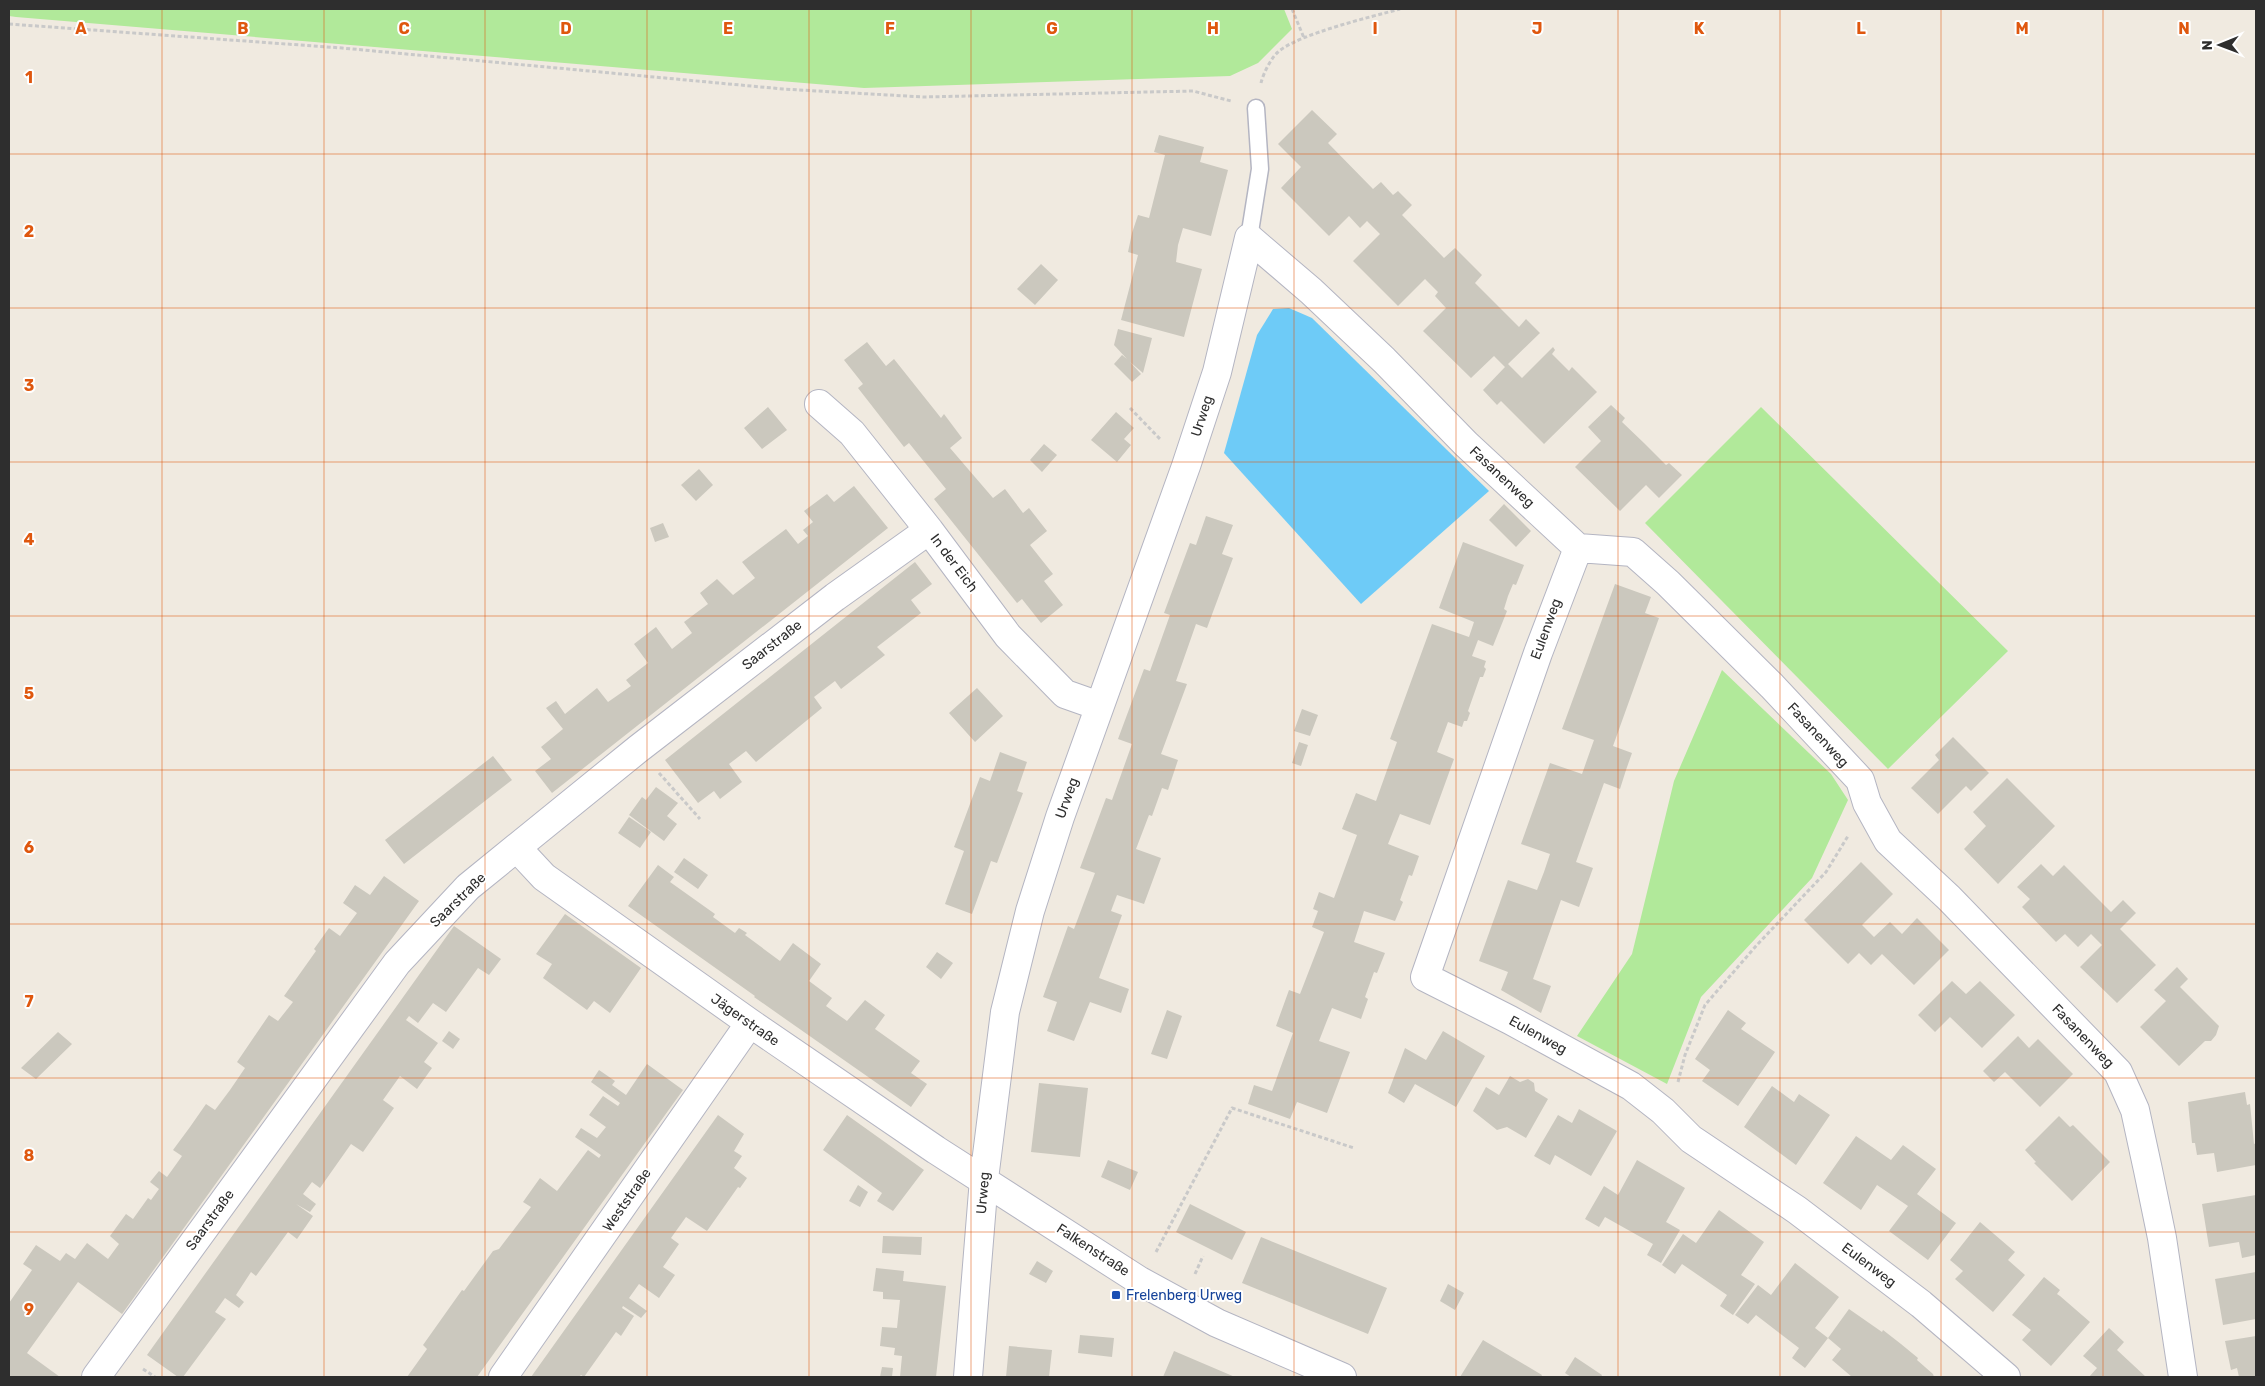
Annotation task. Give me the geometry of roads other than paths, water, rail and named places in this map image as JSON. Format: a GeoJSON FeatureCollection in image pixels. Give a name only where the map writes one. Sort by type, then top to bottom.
{"type":"FeatureCollection","features":[{"type":"Feature","properties":{"kind":"street","name":"Urweg"},"geometry":{"type":"LineString","coordinates":[[968,1377],[984,1179],[1005,1012],[1030,911],[1099,706],[1186,466],[1217,372],[1249,238]]}},
{"type":"Feature","properties":{"kind":"street","name":"Fasanenweg"},"geometry":{"type":"LineString","coordinates":[[1249,238],[1311,291],[1384,360],[1466,444],[1578,548],[1634,552],[1772,686],[1860,780],[1867,803],[1888,841],[1950,898],[2118,1072],[2135,1110],[2148,1170],[2162,1238],[2183,1377]]}},
{"type":"Feature","properties":{"kind":"street","name":"In der Eich"},"geometry":{"type":"LineString","coordinates":[[819,404],[852,433],[929,530],[1008,636],[1065,694],[1099,706]]}},
{"type":"Feature","properties":{"kind":"street","name":"Saarstraße"},"geometry":{"type":"LineString","coordinates":[[96,1377],[397,963],[468,887],[638,749],[835,597],[929,530]]}},
{"type":"Feature","properties":{"kind":"street","name":"Eulenweg"},"geometry":{"type":"LineString","coordinates":[[1578,548],[1544,635],[1425,977],[1510,1020],[1631,1086],[1663,1112],[1691,1139],[1797,1210],[1921,1304],[2006,1377]]}},
{"type":"Feature","properties":{"kind":"street","name":"Jägerstraße"},"geometry":{"type":"LineString","coordinates":[[516,848],[544,877],[750,1023],[936,1150],[984,1179]]}},
{"type":"Feature","properties":{"kind":"street","name":"Weststraße"},"geometry":{"type":"LineString","coordinates":[[503,1377],[750,1023]]}},
{"type":"Feature","properties":{"kind":"street","name":"Falkenstraße"},"geometry":{"type":"LineString","coordinates":[[984,1179],[1140,1281],[1217,1323],[1342,1377]]}},
{"type":"Feature","properties":{"kind":"lane"},"geometry":{"type":"LineString","coordinates":[[1249,238],[1260,169],[1256,108]]}},
{"type":"Feature","properties":{"kind":"water"},"geometry":{"type":"Polygon","coordinates":[[[1289,308],[1312,318],[1489,491],[1361,604],[1224,453],[1257,335],[1273,309],[1289,308]]]}},
{"type":"Feature","properties":{"kind":"place","name":"Frelenberg Urweg"},"geometry":{"type":"Point","coordinates":[1116,1295]}}]}
